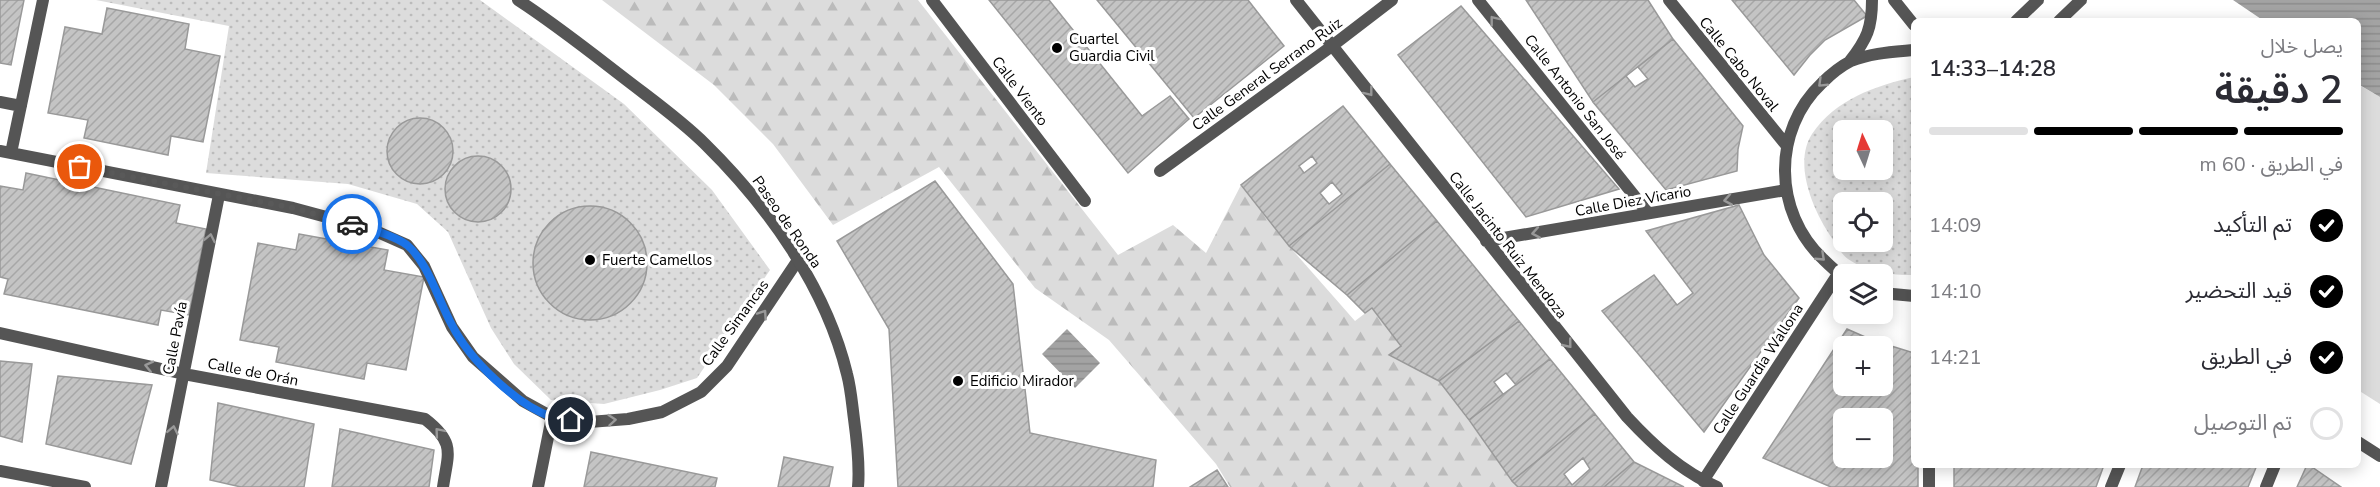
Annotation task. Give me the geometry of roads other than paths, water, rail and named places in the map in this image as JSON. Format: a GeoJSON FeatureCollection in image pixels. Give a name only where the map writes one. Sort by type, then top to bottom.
{"type":"FeatureCollection","features":[{"type":"Feature","properties":{"kind":"street"},"geometry":{"type":"LineString","coordinates":[[5,152],[21,106],[43,0]]}},
{"type":"Feature","properties":{"kind":"street","name":"Paseo de Ronda"},"geometry":{"type":"LineString","coordinates":[[518,0],[558,27],[704,142],[749,190],[798,260],[821,301],[836,336],[848,374],[856,433],[858,487]]}},
{"type":"Feature","properties":{"kind":"street","name":"Calle Viento"},"geometry":{"type":"LineString","coordinates":[[932,0],[1085,201]]}},
{"type":"Feature","properties":{"kind":"street","name":"Calle Jacinto Ruiz Mendoza"},"geometry":{"type":"LineString","coordinates":[[1296,0],[1627,417],[1652,444],[1677,464],[1717,487]]}},
{"type":"Feature","properties":{"kind":"street","name":"Calle General Serrano Ruiz"},"geometry":{"type":"LineString","coordinates":[[1160,171],[1392,0]]}},
{"type":"Feature","properties":{"kind":"street","name":"Calle Antonio San José"},"geometry":{"type":"LineString","coordinates":[[1478,0],[1648,213]]}},
{"type":"Feature","properties":{"kind":"street","name":"Calle Cabo Noval"},"geometry":{"type":"LineString","coordinates":[[1669,0],[1787,146]]}},
{"type":"Feature","properties":{"kind":"street"},"geometry":{"type":"LineString","coordinates":[[1850,62],[1866,41],[1872,19],[1872,0]]}},
{"type":"Feature","properties":{"kind":"street"},"geometry":{"type":"LineString","coordinates":[[1894,0],[1911,21]]}},
{"type":"Feature","properties":{"kind":"street"},"geometry":{"type":"LineString","coordinates":[[2019,18],[2038,0]]}},
{"type":"Feature","properties":{"kind":"street"},"geometry":{"type":"LineString","coordinates":[[2062,18],[2081,0]]}},
{"type":"Feature","properties":{"kind":"street"},"geometry":{"type":"LineString","coordinates":[[1833,268],[1810,247],[1791,210],[1786,190],[1784,165],[1795,120],[1807,99],[1828,77],[1850,62],[1872,55],[1911,50]]}},
{"type":"Feature","properties":{"kind":"street"},"geometry":{"type":"LineString","coordinates":[[0,102],[21,106]]}},
{"type":"Feature","properties":{"kind":"street","name":"Calle Simancas"},"geometry":{"type":"LineString","coordinates":[[5,152],[293,208],[371,229],[407,245],[424,266],[452,327],[473,357],[523,401],[552,417],[589,422],[628,419],[662,412],[701,392],[727,366],[798,260]]}},
{"type":"Feature","properties":{"kind":"street","name":"Calle Diez Vicario"},"geometry":{"type":"LineString","coordinates":[[1486,241],[1786,190]]}},
{"type":"Feature","properties":{"kind":"street","name":"Calle Pavía"},"geometry":{"type":"LineString","coordinates":[[162,487],[219,195]]}},
{"type":"Feature","properties":{"kind":"street","name":"Calle Guardia Wallona"},"geometry":{"type":"LineString","coordinates":[[1703,481],[1833,287]]}},
{"type":"Feature","properties":{"kind":"street"},"geometry":{"type":"LineString","coordinates":[[1893,294],[1911,296]]}},
{"type":"Feature","properties":{"kind":"street","name":"Calle de Orán"},"geometry":{"type":"LineString","coordinates":[[0,333],[184,374],[425,419],[442,432],[449,449],[443,487]]}},
{"type":"Feature","properties":{"kind":"street"},"geometry":{"type":"LineString","coordinates":[[538,487],[552,417]]}},
{"type":"Feature","properties":{"kind":"street"},"geometry":{"type":"LineString","coordinates":[[2361,444],[2380,456]]}},
{"type":"Feature","properties":{"kind":"street"},"geometry":{"type":"LineString","coordinates":[[1929,468],[1929,487]]}},
{"type":"Feature","properties":{"kind":"street"},"geometry":{"type":"LineString","coordinates":[[2111,487],[2119,468]]}},
{"type":"Feature","properties":{"kind":"street"},"geometry":{"type":"LineString","coordinates":[[2266,487],[2274,468]]}},
{"type":"Feature","properties":{"kind":"street"},"geometry":{"type":"LineString","coordinates":[[0,471],[85,487]]}},
{"type":"Feature","properties":{"kind":"place","name":"Cuartel Guardia Civil"},"geometry":{"type":"Point","coordinates":[1057,48]}},
{"type":"Feature","properties":{"kind":"place","name":"Fuerte Camellos"},"geometry":{"type":"Point","coordinates":[590,260]}},
{"type":"Feature","properties":{"kind":"place","name":"Edificio Mirador"},"geometry":{"type":"Point","coordinates":[958,381]}}]}
